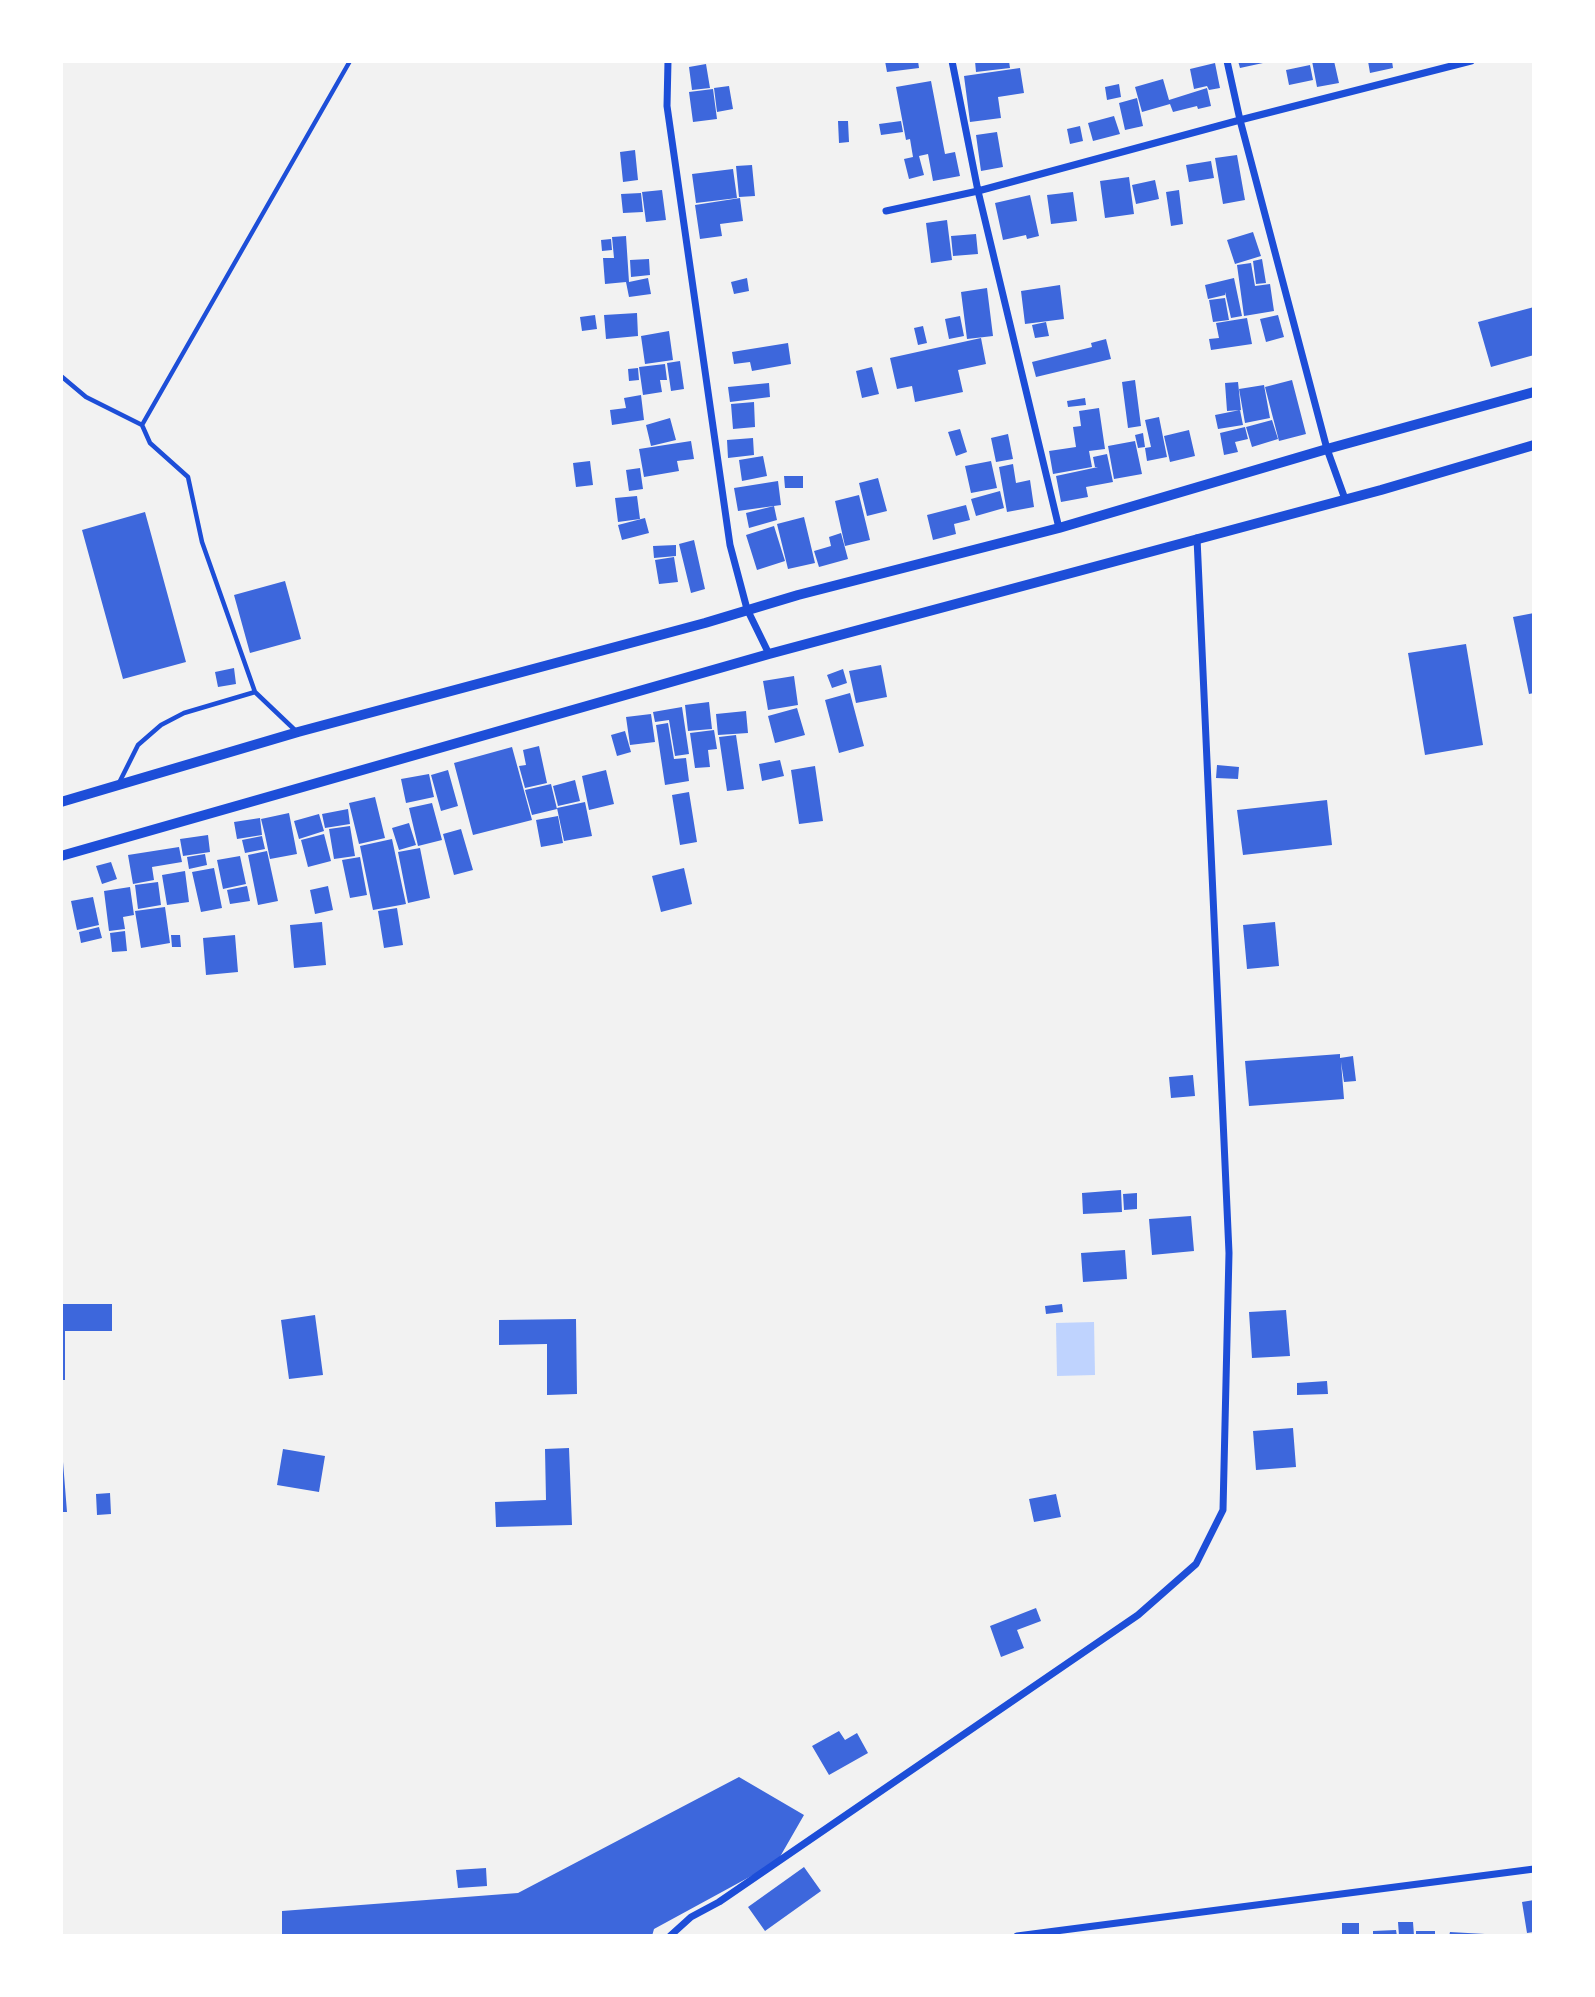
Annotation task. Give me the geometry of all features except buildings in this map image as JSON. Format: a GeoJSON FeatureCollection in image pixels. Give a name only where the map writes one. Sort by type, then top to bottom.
{"type":"FeatureCollection","features":[{"type":"Feature","properties":{"kind":"street"},"geometry":{"type":"LineString","coordinates":[[668,61],[667,106],[730,545],[747,609],[769,653]]}},
{"type":"Feature","properties":{"kind":"street"},"geometry":{"type":"LineString","coordinates":[[952,61],[978,191],[1059,528]]}},
{"type":"Feature","properties":{"kind":"street"},"geometry":{"type":"LineString","coordinates":[[1227,61],[1240,120],[1327,449],[1345,499]]}},
{"type":"Feature","properties":{"kind":"street"},"geometry":{"type":"LineString","coordinates":[[887,211],[978,191],[1471,61]]}},
{"type":"Feature","properties":{"kind":"street"},"geometry":{"type":"LineString","coordinates":[[61,802],[298,732],[705,623],[747,609],[1059,528],[1327,449],[1534,392]]}},
{"type":"Feature","properties":{"kind":"street"},"geometry":{"type":"LineString","coordinates":[[61,856],[769,653],[1345,499],[1534,445]]}},
{"type":"Feature","properties":{"kind":"street"},"geometry":{"type":"LineString","coordinates":[[670,1936],[691,1917],[719,1902],[1138,1615],[1196,1564],[1223,1510],[1229,1253],[1197,537]]}},
{"type":"Feature","properties":{"kind":"street"},"geometry":{"type":"LineString","coordinates":[[1017,1936],[1534,1869]]}},
{"type":"Feature","properties":{"kind":"lane"},"geometry":{"type":"LineString","coordinates":[[142,425],[350,61]]}},
{"type":"Feature","properties":{"kind":"lane"},"geometry":{"type":"LineString","coordinates":[[61,376],[86,397],[142,425],[150,443],[188,477],[202,542],[255,692],[298,732]]}},
{"type":"Feature","properties":{"kind":"lane"},"geometry":{"type":"LineString","coordinates":[[118,785],[138,745],[161,725],[184,713],[255,692]]}},
{"type":"Feature","properties":{"kind":"water"},"geometry":{"type":"Polygon","coordinates":[[[1094,1322],[1095,1375],[1057,1376],[1056,1323],[1094,1322]]]}}]}
